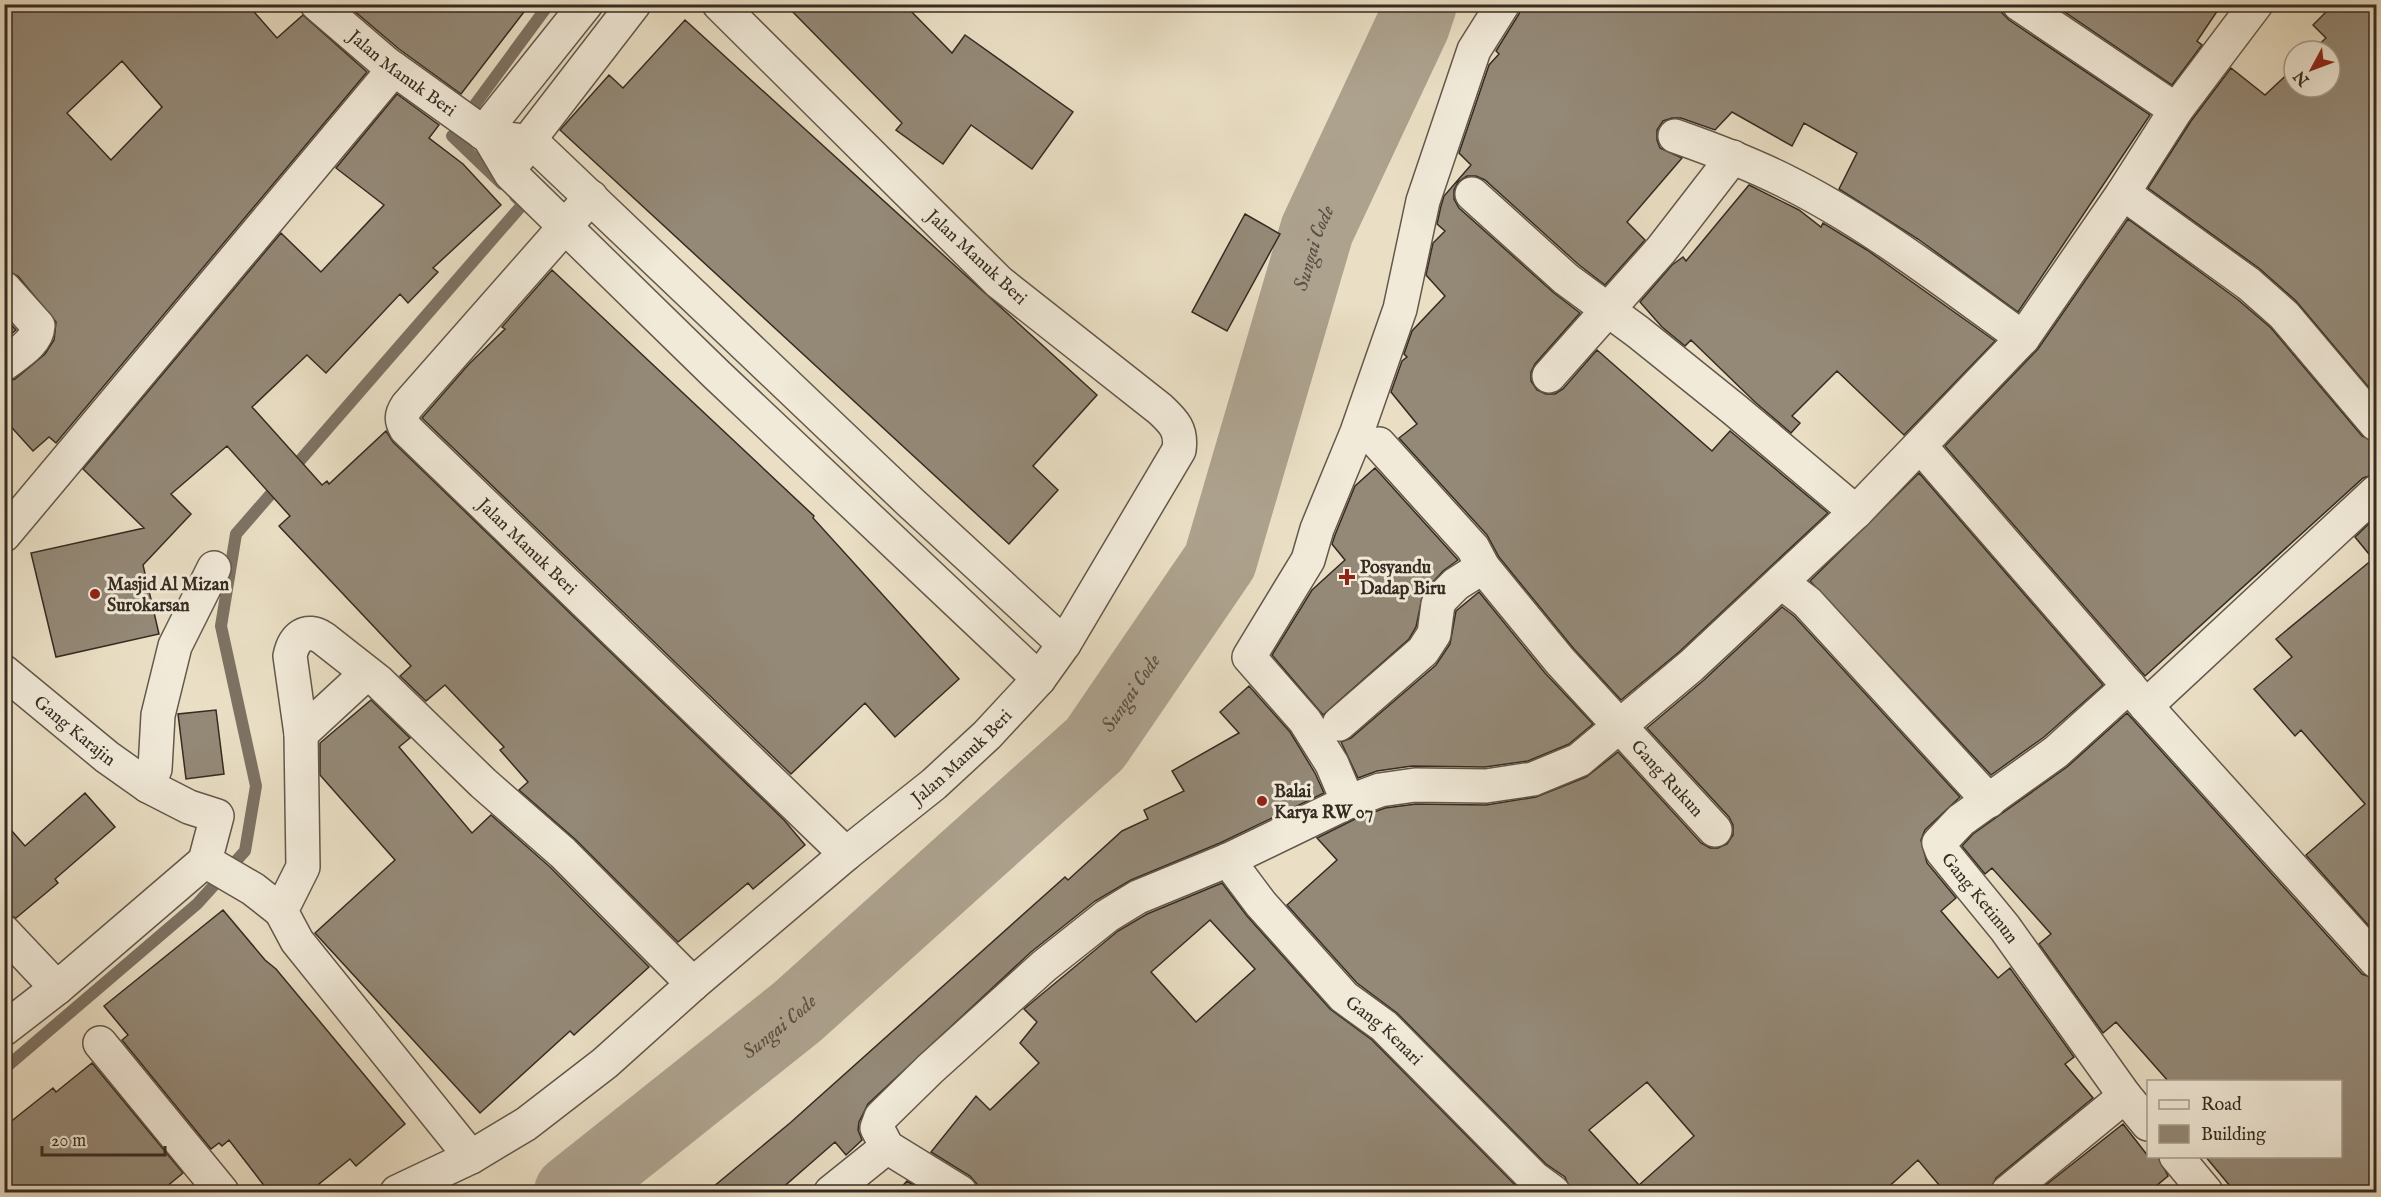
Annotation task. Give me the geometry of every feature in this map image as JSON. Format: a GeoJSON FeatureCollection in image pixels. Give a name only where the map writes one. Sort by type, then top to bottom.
{"type":"FeatureCollection","features":[{"type":"Feature","properties":{"kind":"street","name":"Jalan Manuk Beri"},"geometry":{"type":"LineString","coordinates":[[317,4],[394,69],[486,135],[509,172],[566,227]]}},
{"type":"Feature","properties":{"kind":"street"},"geometry":{"type":"LineString","coordinates":[[486,135],[586,4]]}},
{"type":"Feature","properties":{"kind":"street"},"geometry":{"type":"LineString","coordinates":[[509,172],[529,140],[634,4]]}},
{"type":"Feature","properties":{"kind":"street","name":"Jalan Manuk Beri"},"geometry":{"type":"LineString","coordinates":[[591,197],[407,406],[402,414],[402,422],[414,438],[846,854],[934,784],[987,735],[1039,679],[1064,644],[1179,450],[1181,436],[1176,423],[999,282],[719,4]]}},
{"type":"Feature","properties":{"kind":"street"},"geometry":{"type":"LineString","coordinates":[[1348,801],[1332,764],[1305,721],[1249,657],[1308,560],[1317,529],[1357,432],[1400,309],[1423,201],[1474,50],[1503,4]]}},
{"type":"Feature","properties":{"kind":"street"},"geometry":{"type":"LineString","coordinates":[[2019,4],[2176,110]]}},
{"type":"Feature","properties":{"kind":"street"},"geometry":{"type":"LineString","coordinates":[[960,1192],[887,1147],[877,1128],[881,1117],[1044,966],[1107,916],[1138,897],[1228,860],[1348,801],[1380,790],[1415,785],[1486,786],[1533,779],[1579,760],[1690,666],[1856,512],[1921,447],[2023,338],[2123,193],[2176,110],[2256,4]]}},
{"type":"Feature","properties":{"kind":"street"},"geometry":{"type":"LineString","coordinates":[[4,535],[394,69]]}},
{"type":"Feature","properties":{"kind":"street"},"geometry":{"type":"LineString","coordinates":[[486,135],[529,140],[909,501],[1064,644]]}},
{"type":"Feature","properties":{"kind":"street"},"geometry":{"type":"LineString","coordinates":[[1675,136],[1733,157],[1787,182],[1882,237],[2023,338]]}},
{"type":"Feature","properties":{"kind":"street"},"geometry":{"type":"LineString","coordinates":[[1549,376],[1661,250],[1733,157]]}},
{"type":"Feature","properties":{"kind":"street"},"geometry":{"type":"LineString","coordinates":[[2123,193],[2249,284],[2284,315],[2376,424]]}},
{"type":"Feature","properties":{"kind":"street"},"geometry":{"type":"LineString","coordinates":[[1472,194],[1566,279],[1726,403],[1856,512]]}},
{"type":"Feature","properties":{"kind":"street"},"geometry":{"type":"LineString","coordinates":[[566,227],[716,374],[1039,679]]}},
{"type":"Feature","properties":{"kind":"street"},"geometry":{"type":"LineString","coordinates":[[4,288],[38,326],[33,341],[4,364]]}},
{"type":"Feature","properties":{"kind":"street"},"geometry":{"type":"LineString","coordinates":[[716,374],[745,344]]}},
{"type":"Feature","properties":{"kind":"street","name":"Gang Rukun"},"geometry":{"type":"LineString","coordinates":[[1379,444],[1473,548],[1483,567],[1560,661],[1715,830]]}},
{"type":"Feature","properties":{"kind":"street"},"geometry":{"type":"LineString","coordinates":[[1921,447],[2138,696],[2376,961]]}},
{"type":"Feature","properties":{"kind":"street","name":"Gang Ketimun"},"geometry":{"type":"LineString","coordinates":[[2147,1123],[2125,1096],[2005,928],[1942,851],[1939,843],[1943,836],[1989,801],[2138,696],[2376,492]]}},
{"type":"Feature","properties":{"kind":"street"},"geometry":{"type":"LineString","coordinates":[[883,531],[909,501]]}},
{"type":"Feature","properties":{"kind":"street"},"geometry":{"type":"LineString","coordinates":[[1339,724],[1423,651],[1434,634],[1438,604],[1456,584],[1483,567]]}},
{"type":"Feature","properties":{"kind":"street"},"geometry":{"type":"LineString","coordinates":[[148,786],[155,769],[158,715],[175,646],[214,568]]}},
{"type":"Feature","properties":{"kind":"street"},"geometry":{"type":"LineString","coordinates":[[1781,582],[1815,610],[1989,801]]}},
{"type":"Feature","properties":{"kind":"street"},"geometry":{"type":"LineString","coordinates":[[281,911],[303,867],[301,734],[290,656],[292,646],[299,639],[306,633],[314,632],[367,673],[483,783],[563,853],[693,984]]}},
{"type":"Feature","properties":{"kind":"street","name":"Gang Karajin"},"geometry":{"type":"LineString","coordinates":[[4,672],[106,757],[148,786],[189,807],[217,816],[221,870]]}},
{"type":"Feature","properties":{"kind":"street"},"geometry":{"type":"LineString","coordinates":[[301,734],[367,673]]}},
{"type":"Feature","properties":{"kind":"street"},"geometry":{"type":"LineString","coordinates":[[397,1192],[471,1157],[526,1124],[605,1063],[693,984],[846,854]]}},
{"type":"Feature","properties":{"kind":"street","name":"Gang Kenari"},"geometry":{"type":"LineString","coordinates":[[1228,860],[1262,904],[1344,997],[1384,1026],[1534,1178],[1553,1192]]}},
{"type":"Feature","properties":{"kind":"street"},"geometry":{"type":"LineString","coordinates":[[4,1029],[221,870],[281,911],[297,941],[471,1157]]}},
{"type":"Feature","properties":{"kind":"street"},"geometry":{"type":"LineString","coordinates":[[4,932],[57,988]]}},
{"type":"Feature","properties":{"kind":"street"},"geometry":{"type":"LineString","coordinates":[[100,1043],[222,1192]]}},
{"type":"Feature","properties":{"kind":"street"},"geometry":{"type":"LineString","coordinates":[[2008,1192],[2125,1096]]}},
{"type":"Feature","properties":{"kind":"street"},"geometry":{"type":"LineString","coordinates":[[831,1192],[887,1147]]}},
{"type":"Feature","properties":{"kind":"street"},"geometry":{"type":"LineString","coordinates":[[2178,1158],[2206,1192]]}},
{"type":"Feature","properties":{"kind":"building"},"geometry":{"type":"Polygon","coordinates":[[[4,4],[247,4],[277,38],[303,15],[367,72],[56,443],[49,437],[33,451],[4,419],[4,382],[15,379],[45,354],[54,340],[56,322],[18,276],[4,270],[4,4]],[[122,61],[67,113],[111,160],[162,107],[122,61]]]}},
{"type":"Feature","properties":{"kind":"building"},"geometry":{"type":"Polygon","coordinates":[[[346,4],[530,4],[461,94],[399,49],[346,4]]]}},
{"type":"Feature","properties":{"kind":"building"},"geometry":{"type":"Polygon","coordinates":[[[785,4],[904,4],[952,53],[965,35],[1073,112],[1032,169],[971,125],[943,164],[896,130],[902,123],[785,4]]]}},
{"type":"Feature","properties":{"kind":"building"},"geometry":{"type":"Polygon","coordinates":[[[1522,4],[2001,4],[2002,13],[2009,20],[2150,115],[2018,312],[1918,239],[1839,189],[1857,153],[1804,123],[1792,146],[1732,112],[1715,130],[1681,118],[1663,121],[1657,130],[1660,148],[1682,158],[1627,222],[1645,240],[1605,285],[1578,264],[1485,180],[1476,176],[1467,176],[1458,182],[1454,190],[1454,199],[1459,208],[1554,293],[1580,313],[1535,364],[1531,372],[1531,381],[1537,390],[1546,394],[1555,394],[1563,389],[1597,350],[1712,451],[1730,431],[1828,513],[1679,652],[1621,700],[1574,649],[1499,557],[1487,535],[1399,438],[1417,424],[1391,392],[1402,361],[1407,357],[1404,354],[1412,331],[1445,296],[1426,275],[1433,243],[1445,231],[1437,224],[1441,206],[1444,196],[1471,165],[1459,153],[1489,65],[1499,54],[1496,51],[1519,14],[1522,4]]]}},
{"type":"Feature","properties":{"kind":"building"},"geometry":{"type":"Polygon","coordinates":[[[2053,4],[2222,4],[2197,41],[2202,45],[2172,85],[2053,4]]]}},
{"type":"Feature","properties":{"kind":"building"},"geometry":{"type":"Polygon","coordinates":[[[2334,4],[2376,4],[2376,396],[2296,301],[2260,269],[2148,188],[2191,121],[2231,68],[2265,95],[2282,79],[2282,99],[2342,99],[2342,39],[2325,39],[2313,25],[2334,4]]]}},
{"type":"Feature","properties":{"kind":"building"},"geometry":{"type":"Polygon","coordinates":[[[685,20],[1097,395],[1033,466],[1058,490],[1009,544],[560,130],[609,75],[623,88],[685,20]]]}},
{"type":"Feature","properties":{"kind":"building"},"geometry":{"type":"Polygon","coordinates":[[[397,94],[439,125],[429,138],[463,164],[501,205],[433,268],[438,272],[408,303],[400,294],[326,373],[307,355],[252,407],[322,485],[327,481],[329,484],[386,431],[393,442],[784,820],[805,845],[753,889],[748,883],[678,942],[576,840],[519,790],[528,782],[500,750],[504,747],[445,685],[426,701],[400,676],[411,666],[279,526],[290,516],[227,446],[171,494],[191,514],[143,565],[159,634],[56,657],[31,553],[144,528],[83,469],[281,233],[321,272],[384,205],[336,168],[397,94]]]}},
{"type":"Feature","properties":{"kind":"building"},"geometry":{"type":"Polygon","coordinates":[[[1749,185],[1799,210],[1821,227],[1823,223],[1867,250],[1995,341],[1904,435],[1837,371],[1792,416],[1800,423],[1791,433],[1756,403],[1691,340],[1685,346],[1662,327],[1640,302],[1672,265],[1683,257],[1686,261],[1749,185]]]}},
{"type":"Feature","properties":{"kind":"building"},"geometry":{"type":"Polygon","coordinates":[[[1245,214],[1280,234],[1227,331],[1192,312],[1245,214]]]}},
{"type":"Feature","properties":{"kind":"building"},"geometry":{"type":"Polygon","coordinates":[[[2128,219],[2237,299],[2271,328],[2362,436],[2376,442],[2376,474],[2363,478],[2145,676],[1945,446],[2038,349],[2128,219]]]}},
{"type":"Feature","properties":{"kind":"building"},"geometry":{"type":"Polygon","coordinates":[[[552,270],[814,516],[813,518],[959,679],[895,737],[865,703],[791,774],[422,418],[469,364],[505,329],[502,327],[552,270]]]}},
{"type":"Feature","properties":{"kind":"building"},"geometry":{"type":"Polygon","coordinates":[[[4,317],[16,330],[4,340],[4,317]]]}},
{"type":"Feature","properties":{"kind":"building"},"geometry":{"type":"Polygon","coordinates":[[[1375,468],[1458,560],[1443,571],[1423,593],[1416,627],[1409,639],[1323,715],[1272,655],[1312,590],[1345,560],[1332,544],[1355,486],[1375,468]]]}},
{"type":"Feature","properties":{"kind":"building"},"geometry":{"type":"Polygon","coordinates":[[[1919,473],[2103,685],[2044,737],[1991,775],[1810,581],[1919,473]]]}},
{"type":"Feature","properties":{"kind":"building"},"geometry":{"type":"Polygon","coordinates":[[[2376,517],[2376,934],[2306,855],[2365,804],[2301,730],[2295,736],[2254,689],[2292,657],[2276,639],[2373,559],[2355,537],[2376,517]]]}},
{"type":"Feature","properties":{"kind":"building"},"geometry":{"type":"Polygon","coordinates":[[[1479,592],[1545,673],[1593,724],[1569,744],[1528,761],[1485,767],[1412,766],[1377,771],[1358,778],[1341,742],[1351,738],[1436,665],[1450,644],[1456,611],[1479,592]]]}},
{"type":"Feature","properties":{"kind":"building"},"geometry":{"type":"Polygon","coordinates":[[[1782,607],[1794,616],[1960,797],[1925,830],[1921,840],[1927,863],[1956,898],[1941,911],[1998,978],[2010,968],[2074,1057],[2065,1064],[2093,1098],[1996,1178],[1990,1192],[1945,1192],[1918,1160],[1883,1192],[1571,1192],[1565,1177],[1546,1164],[1397,1013],[1357,983],[1287,905],[1337,860],[1317,838],[1355,819],[1385,808],[1416,804],[1486,805],[1536,797],[1586,777],[1618,752],[1701,843],[1710,848],[1718,848],[1727,844],[1733,835],[1733,825],[1729,817],[1647,728],[1704,680],[1782,607]],[[1647,1082],[1589,1130],[1639,1185],[1694,1136],[1647,1082]]]}},
{"type":"Feature","properties":{"kind":"building"},"geometry":{"type":"Polygon","coordinates":[[[1249,686],[1290,732],[1315,773],[1324,793],[1220,843],[1131,880],[1095,901],[1031,952],[868,1104],[859,1122],[858,1130],[862,1140],[846,1155],[835,1142],[780,1190],[781,1192],[707,1192],[790,1123],[1065,877],[1068,880],[1122,831],[1148,819],[1144,810],[1184,791],[1172,771],[1239,733],[1220,712],[1249,686]]]}},
{"type":"Feature","properties":{"kind":"building"},"geometry":{"type":"Polygon","coordinates":[[[371,700],[410,738],[399,747],[472,833],[491,815],[550,867],[649,967],[574,1035],[570,1031],[480,1113],[315,933],[395,860],[320,775],[320,743],[371,700]]]}},
{"type":"Feature","properties":{"kind":"building"},"geometry":{"type":"Polygon","coordinates":[[[216,710],[224,774],[186,779],[178,714],[216,710]]]}},
{"type":"Feature","properties":{"kind":"building"},"geometry":{"type":"Polygon","coordinates":[[[2127,713],[2362,974],[2376,979],[2376,1192],[2235,1192],[2207,1158],[2342,1158],[2342,1080],[2167,1080],[2116,1022],[2103,1033],[2039,944],[2051,934],[1992,868],[1985,874],[1962,846],[1973,834],[2067,767],[2127,713]]]}},
{"type":"Feature","properties":{"kind":"building"},"geometry":{"type":"Polygon","coordinates":[[[85,793],[115,827],[55,879],[58,883],[16,918],[4,914],[4,822],[25,846],[85,793]]]}},
{"type":"Feature","properties":{"kind":"building"},"geometry":{"type":"Polygon","coordinates":[[[1222,883],[1247,916],[1330,1009],[1372,1040],[1522,1192],[979,1192],[977,1184],[970,1176],[931,1152],[976,1096],[990,1110],[1039,1063],[1020,1043],[1037,1022],[1024,1009],[1118,931],[1147,914],[1222,883]],[[1210,920],[1151,972],[1196,1022],[1255,969],[1210,920]]]}},
{"type":"Feature","properties":{"kind":"building"},"geometry":{"type":"Polygon","coordinates":[[[223,910],[265,960],[276,969],[405,1124],[356,1166],[350,1159],[309,1192],[269,1192],[229,1140],[222,1146],[219,1143],[211,1149],[122,1040],[128,1035],[104,1006],[223,910]]]}},
{"type":"Feature","properties":{"kind":"building"},"geometry":{"type":"Polygon","coordinates":[[[92,1063],[183,1173],[160,1192],[4,1192],[4,1127],[53,1088],[56,1092],[92,1063]]]}},
{"type":"Feature","properties":{"kind":"building"},"geometry":{"type":"Polygon","coordinates":[[[2123,1124],[2147,1155],[2147,1158],[2159,1158],[2168,1176],[2149,1192],[2037,1192],[2123,1124]]]}},
{"type":"Feature","properties":{"kind":"building"},"geometry":{"type":"Polygon","coordinates":[[[907,1181],[925,1192],[897,1192],[907,1181]]]}},
{"type":"Feature","properties":{"kind":"waterway"},"geometry":{"type":"LineString","coordinates":[[471,110],[549,4]]}},
{"type":"Feature","properties":{"kind":"waterway","name":"Sungai Code"},"geometry":{"type":"LineString","coordinates":[[571,1192],[797,1012],[1095,744],[1220,561],[1317,230],[1413,25],[1420,4]]}},
{"type":"Feature","properties":{"kind":"waterway"},"geometry":{"type":"LineString","coordinates":[[452,136],[502,184]]}},
{"type":"Feature","properties":{"kind":"waterway"},"geometry":{"type":"LineString","coordinates":[[4,1069],[197,904],[245,851],[256,786],[221,626],[236,534],[523,204],[515,196]]}},
{"type":"Feature","properties":{"kind":"place","name":"Posyandu Dadap Biru"},"geometry":{"type":"Point","coordinates":[1347,577]}},
{"type":"Feature","properties":{"kind":"place","name":"Masjid Al Mizan Surokarsan"},"geometry":{"type":"Point","coordinates":[95,594]}},
{"type":"Feature","properties":{"kind":"place","name":"Balai Karya RW 07"},"geometry":{"type":"Point","coordinates":[1262,801]}}]}
